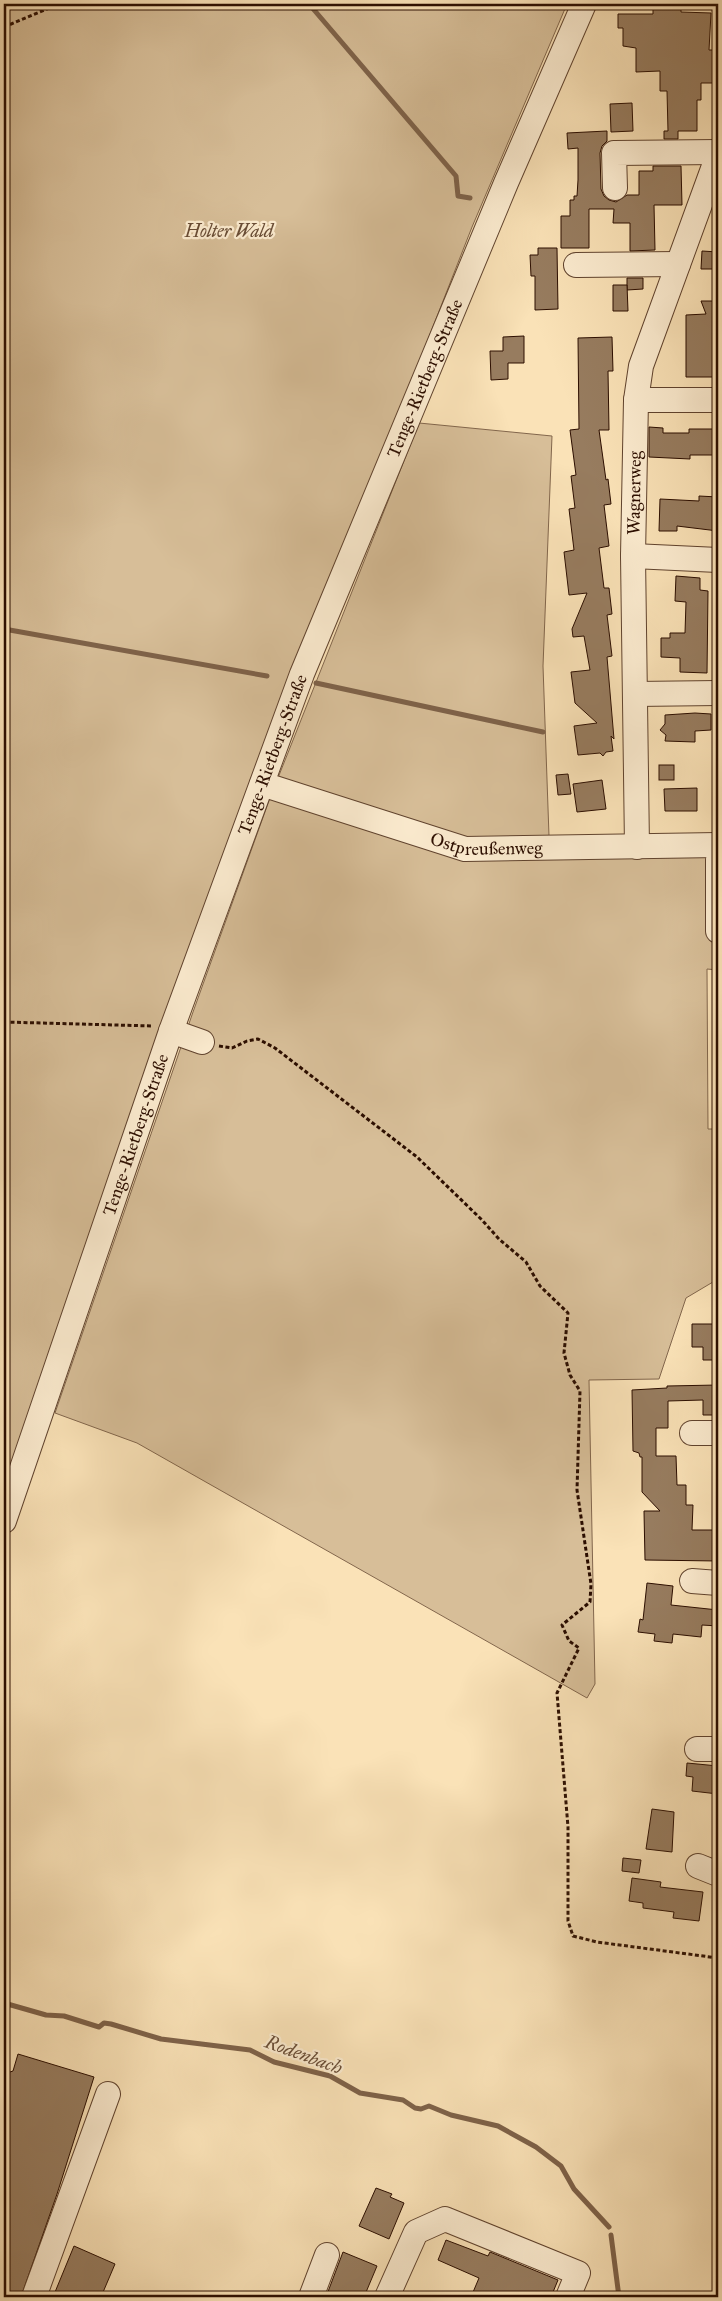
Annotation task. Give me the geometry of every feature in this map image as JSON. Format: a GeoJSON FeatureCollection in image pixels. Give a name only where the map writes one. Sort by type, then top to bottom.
{"type":"FeatureCollection","features":[{"type":"Feature","properties":{"kind":"street","name":"Tenge-Rietberg-Straße"},"geometry":{"type":"LineString","coordinates":[[4,1521],[170,1031],[306,665],[506,183],[584,4]]}},
{"type":"Feature","properties":{"kind":"street","name":"Wagnerweg"},"geometry":{"type":"LineString","coordinates":[[615,188],[614,153],[718,154],[642,366],[636,400],[633,556],[637,847]]}},
{"type":"Feature","properties":{"kind":"street"},"geometry":{"type":"LineString","coordinates":[[576,265],[678,264]]}},
{"type":"Feature","properties":{"kind":"street"},"geometry":{"type":"LineString","coordinates":[[636,400],[718,400]]}},
{"type":"Feature","properties":{"kind":"street"},"geometry":{"type":"LineString","coordinates":[[633,556],[718,560]]}},
{"type":"Feature","properties":{"kind":"street"},"geometry":{"type":"LineString","coordinates":[[635,694],[718,694]]}},
{"type":"Feature","properties":{"kind":"street","name":"Ostpreußenweg"},"geometry":{"type":"LineString","coordinates":[[262,784],[465,849],[718,845]]}},
{"type":"Feature","properties":{"kind":"street"},"geometry":{"type":"LineString","coordinates":[[718,860],[718,931]]}},
{"type":"Feature","properties":{"kind":"street"},"geometry":{"type":"LineString","coordinates":[[170,1031],[202,1042]]}},
{"type":"Feature","properties":{"kind":"street"},"geometry":{"type":"LineString","coordinates":[[692,1433],[718,1433]]}},
{"type":"Feature","properties":{"kind":"street"},"geometry":{"type":"LineString","coordinates":[[692,1581],[718,1584]]}},
{"type":"Feature","properties":{"kind":"street"},"geometry":{"type":"LineString","coordinates":[[34,2297],[108,2094]]}},
{"type":"Feature","properties":{"kind":"street"},"geometry":{"type":"LineString","coordinates":[[386,2297],[416,2232],[445,2218],[578,2273],[568,2297]]}},
{"type":"Feature","properties":{"kind":"street"},"geometry":{"type":"LineString","coordinates":[[311,2297],[327,2255]]}},
{"type":"Feature","properties":{"kind":"path"},"geometry":{"type":"LineString","coordinates":[[4,27],[59,4]]}},
{"type":"Feature","properties":{"kind":"path"},"geometry":{"type":"LineString","coordinates":[[4,1022],[148,1024],[170,1031]]}},
{"type":"Feature","properties":{"kind":"path"},"geometry":{"type":"LineString","coordinates":[[202,1042],[232,1048],[247,1041],[258,1039],[275,1048],[417,1157],[499,1239],[526,1262],[540,1286],[568,1313],[564,1352],[570,1375],[580,1391],[577,1490],[591,1584],[590,1602],[562,1625],[569,1641],[579,1648],[557,1693],[568,1827],[568,1921],[573,1936],[597,1942],[718,1958]]}},
{"type":"Feature","properties":{"kind":"green space","name":"Holter Wald"},"geometry":{"type":"Polygon","coordinates":[[[4,4],[567,4],[472,227],[293,684],[4,1485],[4,4]]]}},
{"type":"Feature","properties":{"kind":"green space"},"geometry":{"type":"Polygon","coordinates":[[[419,423],[552,436],[543,666],[549,836],[718,853],[718,970],[707,969],[708,1129],[718,1129],[718,1279],[686,1298],[659,1379],[589,1380],[595,1684],[587,1698],[137,1443],[55,1413],[193,1012],[270,798],[419,423]]]}},
{"type":"Feature","properties":{"kind":"building"},"geometry":{"type":"Polygon","coordinates":[[[653,4],[681,4],[681,12],[711,13],[709,50],[717,50],[718,83],[701,83],[701,100],[697,100],[697,131],[678,131],[678,139],[664,139],[664,131],[668,131],[667,91],[660,91],[660,71],[636,72],[636,48],[623,46],[623,28],[618,28],[618,14],[653,14],[653,4]]]}},
{"type":"Feature","properties":{"kind":"building"},"geometry":{"type":"Polygon","coordinates":[[[632,103],[633,131],[611,132],[610,104],[632,103]]]}},
{"type":"Feature","properties":{"kind":"building"},"geometry":{"type":"Polygon","coordinates":[[[607,131],[607,141],[602,146],[600,153],[601,189],[604,196],[609,200],[616,202],[627,195],[639,195],[639,171],[653,171],[653,166],[681,166],[682,205],[654,205],[655,250],[630,251],[630,223],[613,223],[614,209],[589,209],[589,248],[561,248],[561,216],[570,216],[570,200],[574,200],[574,196],[577,196],[578,180],[578,148],[568,149],[567,133],[607,131]]]}},
{"type":"Feature","properties":{"kind":"building"},"geometry":{"type":"Polygon","coordinates":[[[538,248],[557,248],[558,309],[535,310],[535,276],[531,276],[530,255],[538,255],[538,248]]]}},
{"type":"Feature","properties":{"kind":"building"},"geometry":{"type":"Polygon","coordinates":[[[702,251],[718,252],[718,269],[701,269],[702,251]]]}},
{"type":"Feature","properties":{"kind":"building"},"geometry":{"type":"Polygon","coordinates":[[[627,278],[643,278],[643,289],[627,290],[627,278]]]}},
{"type":"Feature","properties":{"kind":"building"},"geometry":{"type":"Polygon","coordinates":[[[613,285],[627,285],[628,311],[613,311],[613,285]]]}},
{"type":"Feature","properties":{"kind":"building"},"geometry":{"type":"Polygon","coordinates":[[[701,301],[718,301],[718,375],[716,377],[686,377],[686,315],[706,314],[701,301]]]}},
{"type":"Feature","properties":{"kind":"building"},"geometry":{"type":"Polygon","coordinates":[[[524,336],[524,363],[508,363],[508,379],[491,380],[490,351],[503,351],[503,337],[524,336]]]}},
{"type":"Feature","properties":{"kind":"building"},"geometry":{"type":"Polygon","coordinates":[[[612,337],[613,371],[608,371],[609,430],[599,430],[611,504],[604,505],[609,546],[599,548],[604,588],[609,588],[612,614],[607,615],[612,656],[607,657],[614,739],[611,736],[613,751],[606,752],[603,756],[600,753],[578,755],[574,726],[597,723],[575,703],[571,672],[590,670],[584,636],[573,637],[572,629],[587,593],[569,595],[564,552],[574,550],[569,509],[575,508],[571,476],[576,475],[570,430],[579,429],[578,338],[612,337]]]}},
{"type":"Feature","properties":{"kind":"building"},"geometry":{"type":"Polygon","coordinates":[[[649,427],[663,428],[663,433],[689,433],[689,429],[717,429],[716,455],[690,455],[690,459],[649,457],[649,427]]]}},
{"type":"Feature","properties":{"kind":"building"},"geometry":{"type":"Polygon","coordinates":[[[699,496],[718,497],[718,531],[677,526],[677,531],[659,531],[660,499],[699,501],[699,496]]]}},
{"type":"Feature","properties":{"kind":"building"},"geometry":{"type":"Polygon","coordinates":[[[676,576],[700,578],[700,590],[708,591],[707,673],[680,672],[680,658],[661,657],[661,638],[670,638],[670,633],[685,633],[686,602],[675,601],[676,576]]]}},
{"type":"Feature","properties":{"kind":"building"},"geometry":{"type":"Polygon","coordinates":[[[711,714],[711,730],[695,731],[695,742],[665,741],[666,735],[660,730],[665,724],[665,715],[711,714]]]}},
{"type":"Feature","properties":{"kind":"building"},"geometry":{"type":"Polygon","coordinates":[[[659,765],[674,765],[674,780],[659,780],[659,765]]]}},
{"type":"Feature","properties":{"kind":"building"},"geometry":{"type":"Polygon","coordinates":[[[568,774],[571,794],[558,795],[556,775],[568,774]]]}},
{"type":"Feature","properties":{"kind":"building"},"geometry":{"type":"Polygon","coordinates":[[[602,780],[606,809],[577,812],[573,784],[602,780]]]}},
{"type":"Feature","properties":{"kind":"building"},"geometry":{"type":"Polygon","coordinates":[[[697,788],[697,811],[665,811],[664,789],[697,788]]]}},
{"type":"Feature","properties":{"kind":"building"},"geometry":{"type":"Polygon","coordinates":[[[692,1324],[718,1324],[718,1360],[703,1360],[703,1347],[692,1347],[692,1324]]]}},
{"type":"Feature","properties":{"kind":"building"},"geometry":{"type":"Polygon","coordinates":[[[718,1385],[718,1415],[703,1415],[703,1400],[668,1401],[668,1428],[656,1428],[656,1456],[676,1456],[677,1485],[686,1485],[686,1505],[693,1505],[692,1530],[718,1530],[718,1561],[645,1560],[644,1511],[660,1511],[642,1492],[642,1457],[640,1457],[639,1453],[633,1451],[632,1390],[667,1388],[667,1386],[718,1385]]]}},
{"type":"Feature","properties":{"kind":"building"},"geometry":{"type":"Polygon","coordinates":[[[647,1583],[673,1586],[671,1605],[718,1610],[718,1626],[702,1625],[701,1637],[673,1634],[672,1643],[654,1641],[655,1634],[638,1632],[640,1619],[643,1620],[647,1583]]]}},
{"type":"Feature","properties":{"kind":"building"},"geometry":{"type":"Polygon","coordinates":[[[687,1763],[718,1766],[718,1794],[692,1791],[693,1777],[686,1776],[687,1763]]]}},
{"type":"Feature","properties":{"kind":"building"},"geometry":{"type":"Polygon","coordinates":[[[652,1809],[674,1812],[672,1852],[646,1849],[652,1809]]]}},
{"type":"Feature","properties":{"kind":"building"},"geometry":{"type":"Polygon","coordinates":[[[623,1858],[641,1860],[639,1873],[622,1871],[623,1858]]]}},
{"type":"Feature","properties":{"kind":"building"},"geometry":{"type":"Polygon","coordinates":[[[632,1878],[661,1882],[660,1887],[703,1892],[699,1921],[673,1918],[674,1912],[643,1908],[643,1903],[629,1901],[632,1878]]]}},
{"type":"Feature","properties":{"kind":"building"},"geometry":{"type":"Polygon","coordinates":[[[18,2054],[94,2077],[57,2194],[21,2297],[4,2297],[4,2074],[13,2071],[18,2054]]]}},
{"type":"Feature","properties":{"kind":"building"},"geometry":{"type":"Polygon","coordinates":[[[376,2188],[392,2194],[390,2197],[404,2203],[389,2239],[359,2226],[376,2188]]]}},
{"type":"Feature","properties":{"kind":"building"},"geometry":{"type":"Polygon","coordinates":[[[446,2240],[488,2256],[490,2252],[558,2280],[551,2297],[471,2297],[479,2278],[438,2260],[446,2240]]]}},
{"type":"Feature","properties":{"kind":"building"},"geometry":{"type":"Polygon","coordinates":[[[74,2246],[115,2264],[101,2297],[53,2297],[74,2246]]]}},
{"type":"Feature","properties":{"kind":"building"},"geometry":{"type":"Polygon","coordinates":[[[343,2252],[377,2266],[364,2297],[326,2297],[343,2252]]]}},
{"type":"Feature","properties":{"kind":"waterway"},"geometry":{"type":"LineString","coordinates":[[309,4],[456,176],[458,196],[470,198]]}},
{"type":"Feature","properties":{"kind":"waterway"},"geometry":{"type":"LineString","coordinates":[[4,629],[267,676]]}},
{"type":"Feature","properties":{"kind":"waterway"},"geometry":{"type":"LineString","coordinates":[[316,683],[543,732]]}},
{"type":"Feature","properties":{"kind":"waterway","name":"Rodenbach"},"geometry":{"type":"LineString","coordinates":[[4,2003],[46,2015],[64,2016],[99,2027],[104,2023],[111,2024],[161,2039],[250,2050],[274,2062],[330,2076],[360,2093],[403,2100],[415,2108],[421,2109],[429,2106],[451,2115],[498,2126],[536,2147],[561,2166],[574,2189],[609,2227]]}},
{"type":"Feature","properties":{"kind":"waterway","name":"Rodenbach"},"geometry":{"type":"LineString","coordinates":[[611,2235],[619,2297]]}}]}
